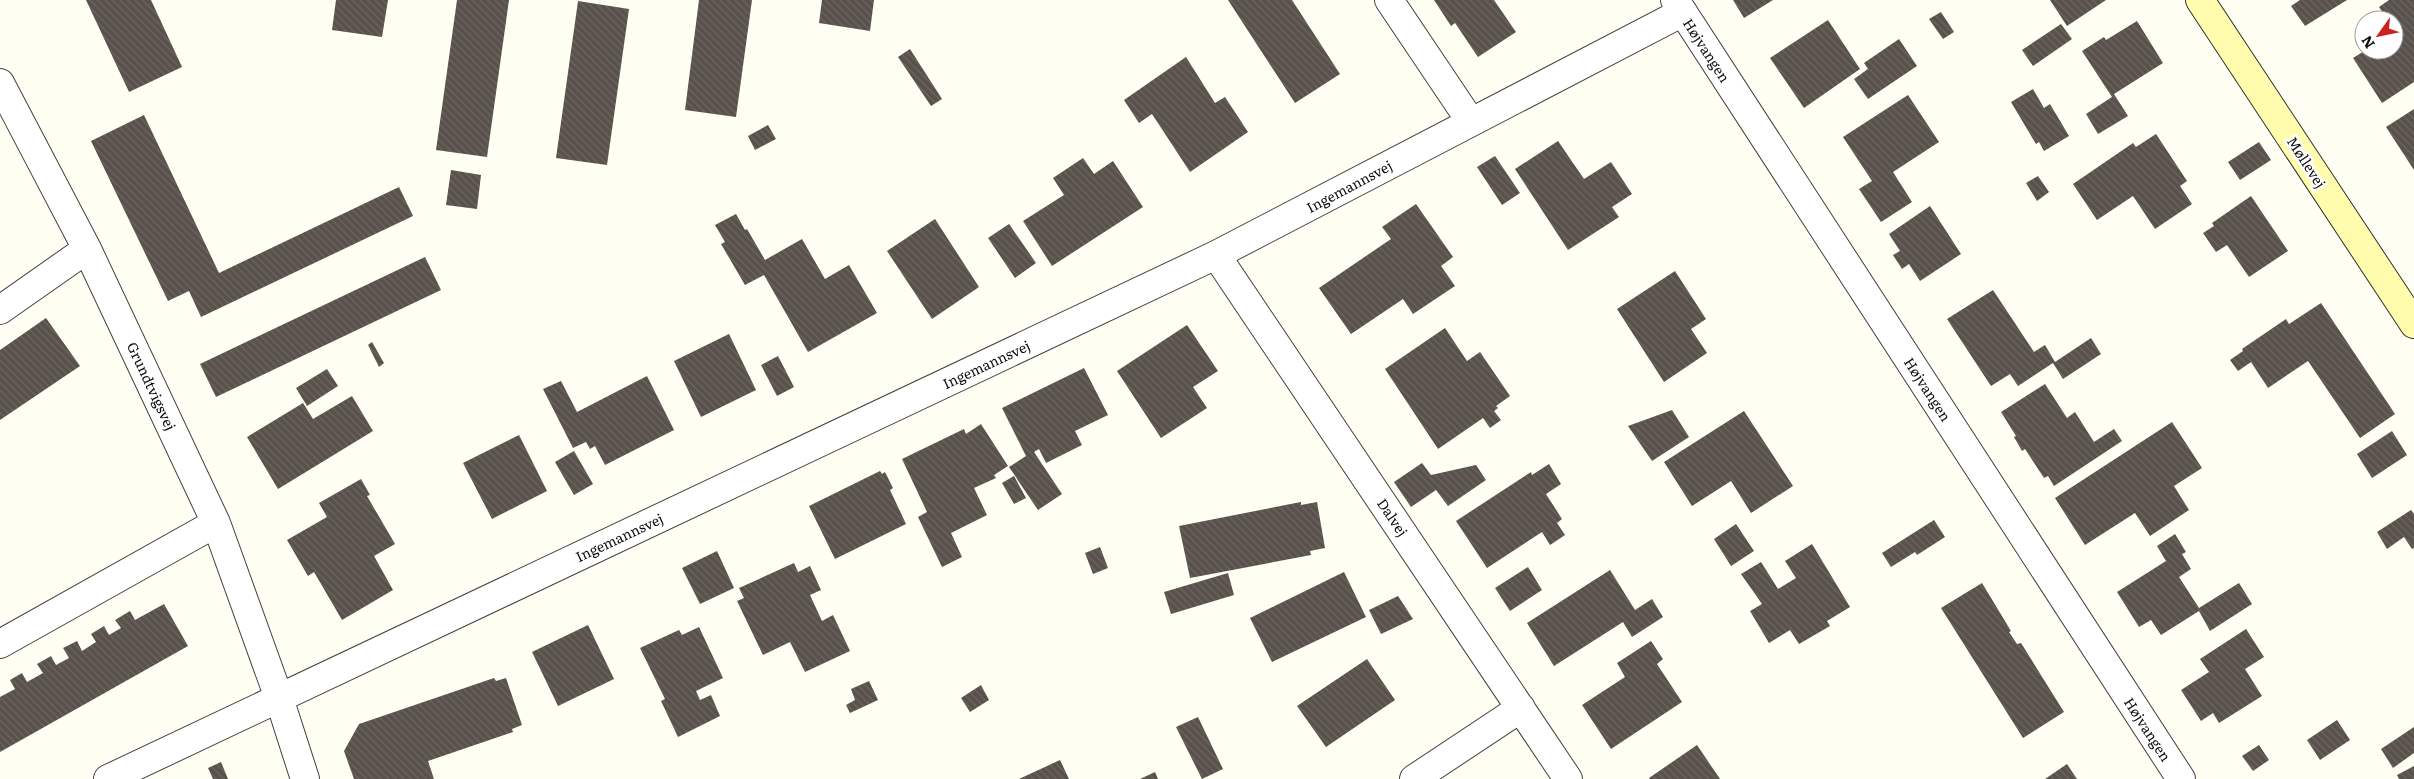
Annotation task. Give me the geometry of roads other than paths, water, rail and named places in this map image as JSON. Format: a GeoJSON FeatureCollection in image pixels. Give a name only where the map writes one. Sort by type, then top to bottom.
{"type":"FeatureCollection","features":[{"type":"Feature","properties":{"kind":"street"},"geometry":{"type":"LineString","coordinates":[[1390,0],[1472,122]]}},
{"type":"Feature","properties":{"kind":"street","name":"Møllevej"},"geometry":{"type":"LineString","coordinates":[[2200,0],[2414,324]]}},
{"type":"Feature","properties":{"kind":"street","name":"Ingemannsvej"},"geometry":{"type":"LineString","coordinates":[[280,698],[1216,255],[1472,122],[1679,6]]}},
{"type":"Feature","properties":{"kind":"street","name":"Højvangen"},"geometry":{"type":"LineString","coordinates":[[1679,6],[2181,779]]}},
{"type":"Feature","properties":{"kind":"street","name":"Grundtvigsvej"},"geometry":{"type":"LineString","coordinates":[[0,83],[88,249],[216,523],[280,698],[306,779]]}},
{"type":"Feature","properties":{"kind":"street"},"geometry":{"type":"LineString","coordinates":[[0,310],[88,249]]}},
{"type":"Feature","properties":{"kind":"street","name":"Dalvej"},"geometry":{"type":"LineString","coordinates":[[1216,255],[1568,779]]}},
{"type":"Feature","properties":{"kind":"street"},"geometry":{"type":"LineString","coordinates":[[0,644],[216,523]]}},
{"type":"Feature","properties":{"kind":"street"},"geometry":{"type":"LineString","coordinates":[[108,779],[280,698]]}},
{"type":"Feature","properties":{"kind":"street"},"geometry":{"type":"LineString","coordinates":[[1414,779],[1522,708]]}}]}
